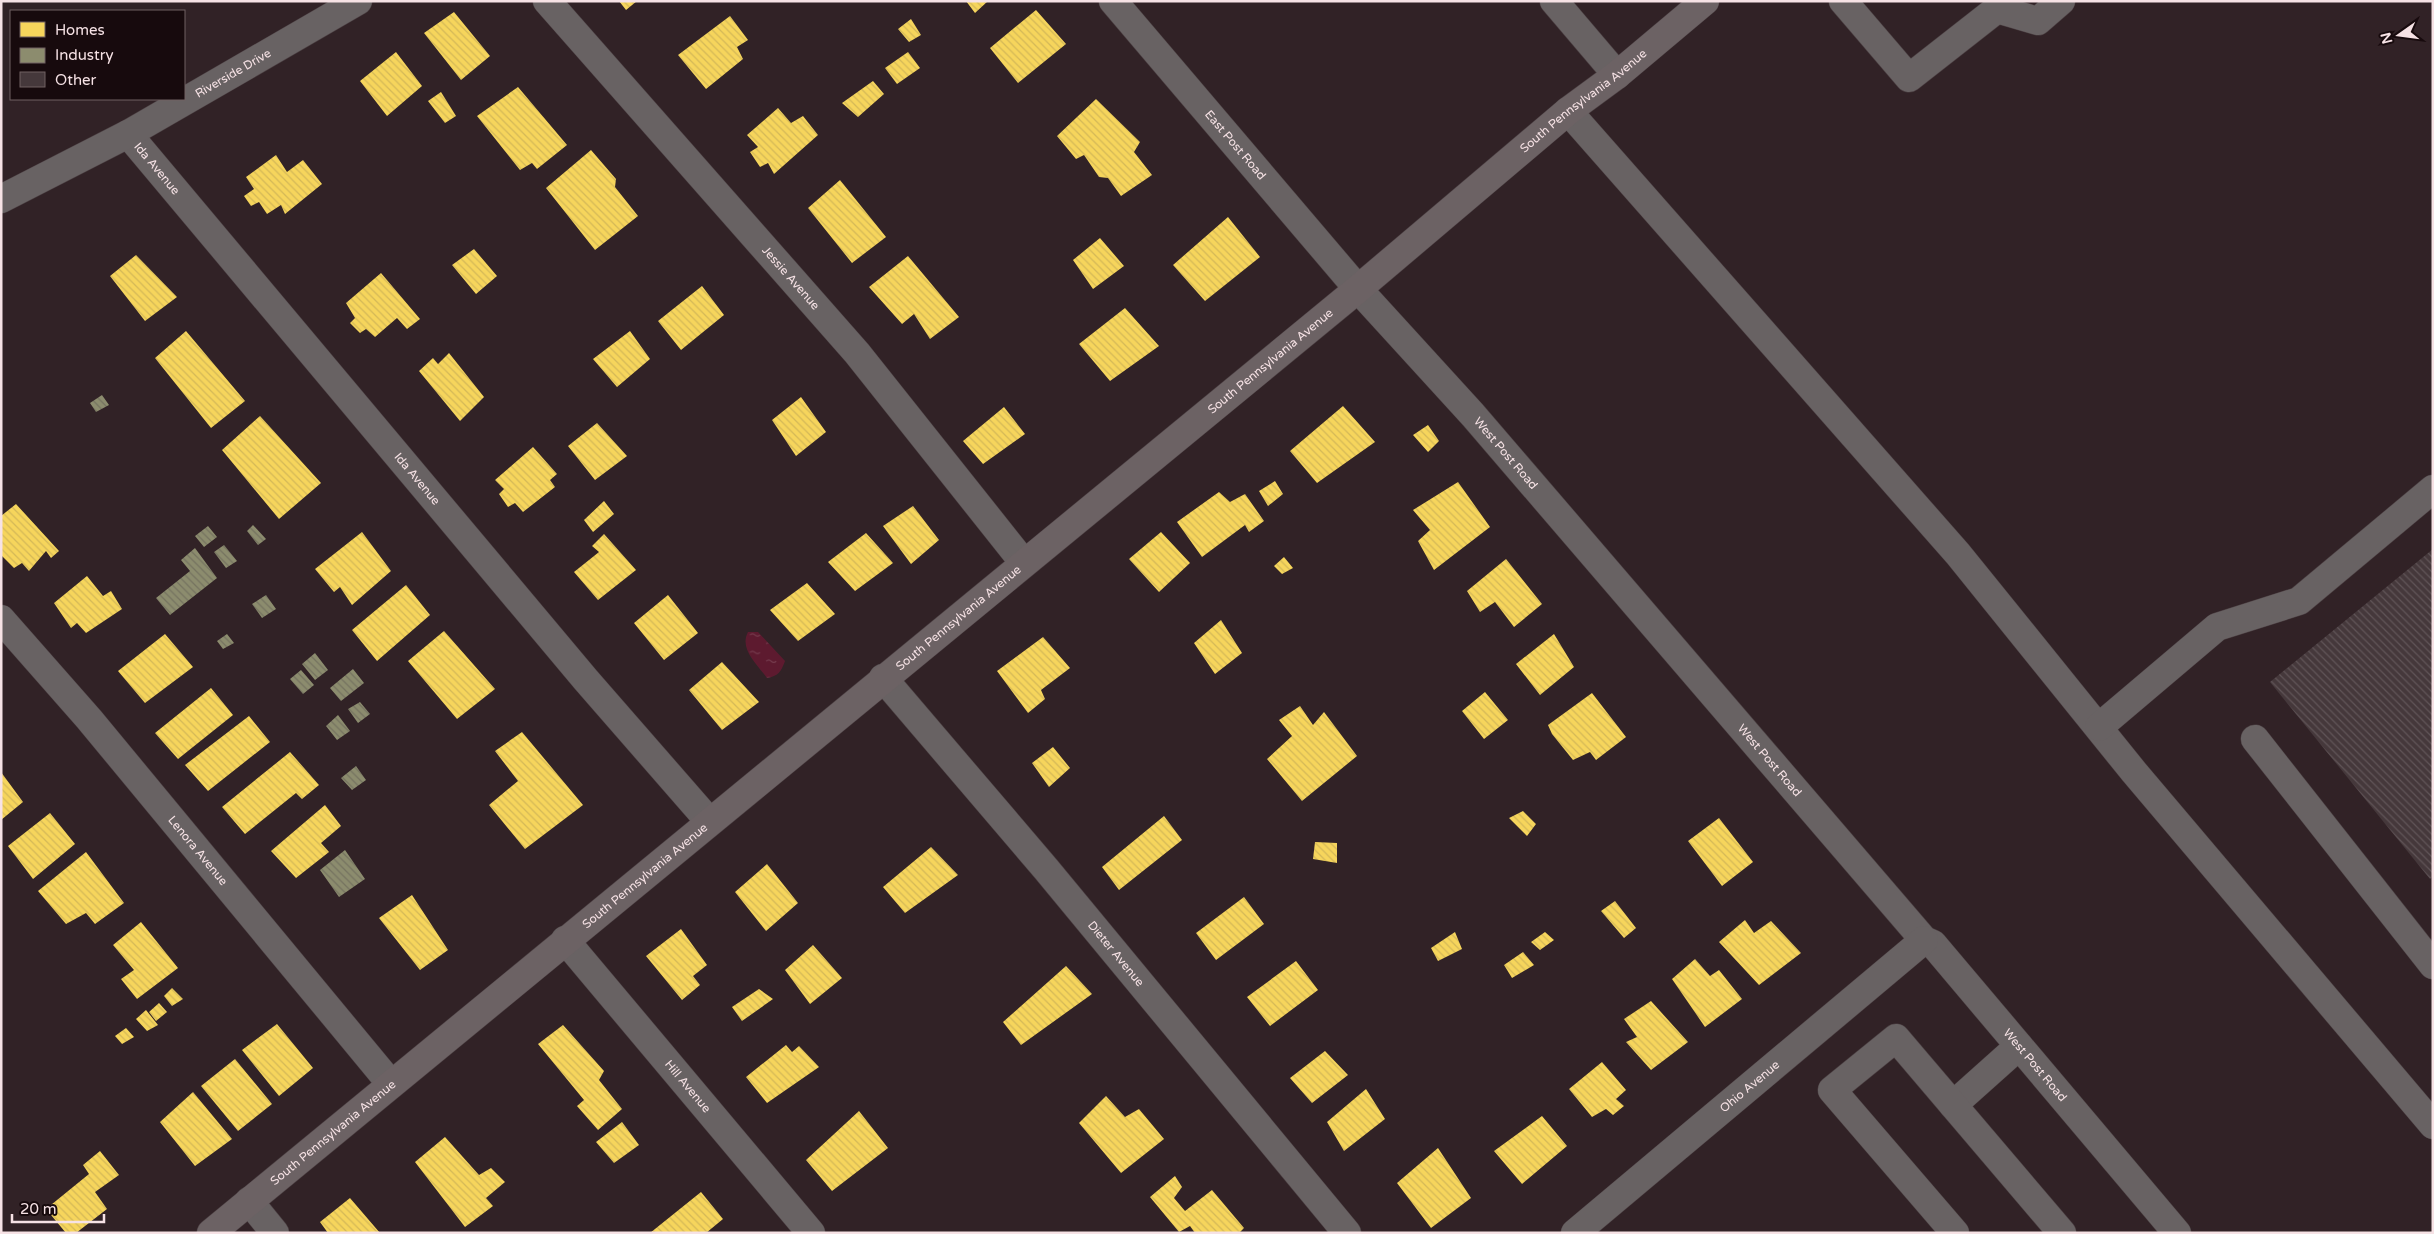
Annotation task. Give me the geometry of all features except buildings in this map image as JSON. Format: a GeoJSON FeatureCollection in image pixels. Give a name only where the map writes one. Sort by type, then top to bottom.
{"type":"FeatureCollection","features":[{"type":"Feature","properties":{"kind":"main road","name":"South Pennsylvania Avenue"},"geometry":{"type":"LineString","coordinates":[[211,1233],[709,821],[1358,289],[1568,111],[1617,75],[1705,1]]}},
{"type":"Feature","properties":{"kind":"street","name":"Riverside Drive"},"geometry":{"type":"LineString","coordinates":[[1,199],[128,134],[358,1]]}},
{"type":"Feature","properties":{"kind":"street","name":"Jessie Avenue"},"geometry":{"type":"LineString","coordinates":[[547,1],[856,353],[1024,563]]}},
{"type":"Feature","properties":{"kind":"street","name":"East Post Road"},"geometry":{"type":"LineString","coordinates":[[1113,1],[1358,289]]}},
{"type":"Feature","properties":{"kind":"street"},"geometry":{"type":"LineString","coordinates":[[1554,1],[1617,75]]}},
{"type":"Feature","properties":{"kind":"street"},"geometry":{"type":"LineString","coordinates":[[1843,1],[1908,78],[1996,9],[2038,21],[2061,1]]}},
{"type":"Feature","properties":{"kind":"street"},"geometry":{"type":"LineString","coordinates":[[1568,111],[1958,554],[2134,772],[2433,1125]]}},
{"type":"Feature","properties":{"kind":"street","name":"Ida Avenue"},"geometry":{"type":"LineString","coordinates":[[128,134],[580,672],[709,821]]}},
{"type":"Feature","properties":{"kind":"street","name":"West Post Road"},"geometry":{"type":"LineString","coordinates":[[1358,289],[1473,415],[1924,940],[1933,944],[2177,1233]]}},
{"type":"Feature","properties":{"kind":"street"},"geometry":{"type":"LineString","coordinates":[[2098,727],[2218,627],[2299,601],[2433,489]]}},
{"type":"Feature","properties":{"kind":"street","name":"Lenora Avenue"},"geometry":{"type":"LineString","coordinates":[[1,618],[89,720],[391,1084]]}},
{"type":"Feature","properties":{"kind":"street","name":"Dieter Avenue"},"geometry":{"type":"LineString","coordinates":[[883,678],[1046,869],[1347,1233]]}},
{"type":"Feature","properties":{"kind":"street"},"geometry":{"type":"LineString","coordinates":[[2255,739],[2433,965]]}},
{"type":"Feature","properties":{"kind":"street","name":"Hill Avenue"},"geometry":{"type":"LineString","coordinates":[[565,940],[812,1233]]}},
{"type":"Feature","properties":{"kind":"street","name":"Ohio Avenue"},"geometry":{"type":"LineString","coordinates":[[1575,1233],[1924,940]]}},
{"type":"Feature","properties":{"kind":"street"},"geometry":{"type":"LineString","coordinates":[[1955,1233],[1832,1090],[1896,1038],[2062,1233]]}},
{"type":"Feature","properties":{"kind":"street"},"geometry":{"type":"LineString","coordinates":[[1953,1106],[2019,1046]]}},
{"type":"Feature","properties":{"kind":"street"},"geometry":{"type":"LineString","coordinates":[[249,1201],[275,1233]]}},
{"type":"Feature","properties":{"kind":"water"},"geometry":{"type":"Polygon","coordinates":[[[748,632],[758,632],[785,661],[776,675],[767,678],[750,656],[746,644],[748,632]]]}}]}
